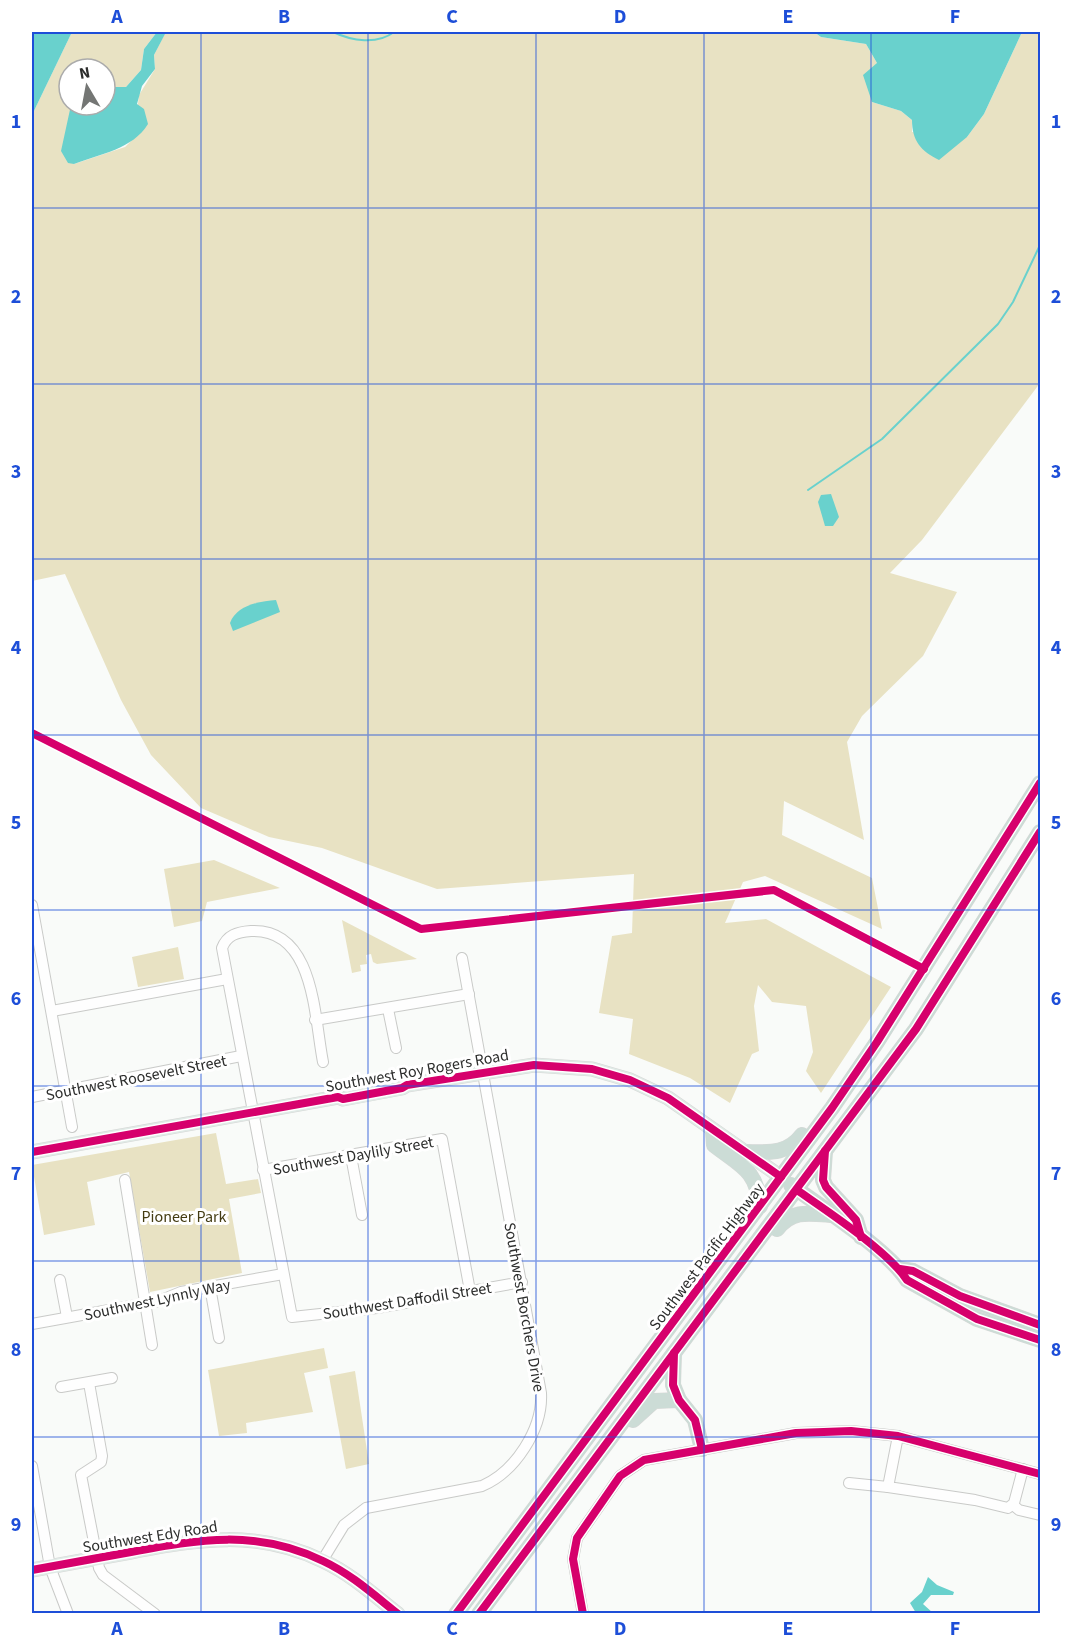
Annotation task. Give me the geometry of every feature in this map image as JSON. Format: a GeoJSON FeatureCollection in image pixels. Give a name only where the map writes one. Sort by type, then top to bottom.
{"type":"FeatureCollection","features":[{"type":"Feature","properties":{"kind":"highway","name":"Southwest Pacific Highway"},"geometry":{"type":"LineString","coordinates":[[456,1614],[842,1093],[1041,783]]}},
{"type":"Feature","properties":{"kind":"highway","name":"Southwest Pacific Highway"},"geometry":{"type":"LineString","coordinates":[[479,1614],[916,1029],[1041,832]]}},
{"type":"Feature","properties":{"kind":"highway"},"geometry":{"type":"LineString","coordinates":[[743,1152],[774,1152],[793,1146],[826,1100],[842,1093]]}},
{"type":"Feature","properties":{"kind":"highway"},"geometry":{"type":"LineString","coordinates":[[713,1132],[714,1145],[746,1170],[756,1181],[760,1206]]}},
{"type":"Feature","properties":{"kind":"highway"},"geometry":{"type":"LineString","coordinates":[[825,1151],[823,1179],[826,1187],[856,1220],[861,1237]]}},
{"type":"Feature","properties":{"kind":"highway"},"geometry":{"type":"LineString","coordinates":[[781,1178],[861,1237],[900,1269],[907,1280],[967,1314],[1041,1340]]}},
{"type":"Feature","properties":{"kind":"highway"},"geometry":{"type":"LineString","coordinates":[[731,1278],[742,1275],[789,1216],[797,1213],[832,1215]]}},
{"type":"Feature","properties":{"kind":"highway"},"geometry":{"type":"LineString","coordinates":[[900,1269],[914,1271],[960,1296],[1035,1323]]}},
{"type":"Feature","properties":{"kind":"highway"},"geometry":{"type":"LineString","coordinates":[[967,1314],[981,1313],[1010,1322],[1035,1323]]}},
{"type":"Feature","properties":{"kind":"highway"},"geometry":{"type":"LineString","coordinates":[[674,1353],[672,1382],[680,1400],[695,1420],[702,1449]]}},
{"type":"Feature","properties":{"kind":"highway"},"geometry":{"type":"LineString","coordinates":[[616,1430],[640,1415],[654,1401],[680,1400]]}},
{"type":"Feature","properties":{"kind":"main road","name":"Southwest Roy Rogers Road"},"geometry":{"type":"LineString","coordinates":[[32,1152],[338,1097],[343,1092],[372,1087],[400,1083],[407,1085],[483,1071],[553,1065],[614,1074],[668,1098],[781,1178]]}},
{"type":"Feature","properties":{"kind":"main road","name":"Southwest Edy Road"},"geometry":{"type":"LineString","coordinates":[[32,1570],[196,1540],[230,1538],[277,1544],[322,1560],[353,1579],[398,1614]]}},
{"type":"Feature","properties":{"kind":"street"},"geometry":{"type":"LineString","coordinates":[[32,905],[34,936],[52,1011],[72,1127]]}},
{"type":"Feature","properties":{"kind":"street"},"geometry":{"type":"LineString","coordinates":[[283,1274],[222,948],[225,940],[232,934],[245,931],[272,933],[292,946],[303,963],[323,1062]]}},
{"type":"Feature","properties":{"kind":"street","name":"Southwest Borchers Drive"},"geometry":{"type":"LineString","coordinates":[[322,1560],[344,1525],[366,1508],[488,1483],[505,1470],[539,1424],[542,1404],[522,1282],[462,958]]}},
{"type":"Feature","properties":{"kind":"street"},"geometry":{"type":"LineString","coordinates":[[52,1011],[227,979]]}},
{"type":"Feature","properties":{"kind":"street"},"geometry":{"type":"LineString","coordinates":[[315,1020],[469,994]]}},
{"type":"Feature","properties":{"kind":"street"},"geometry":{"type":"LineString","coordinates":[[388,1009],[396,1048]]}},
{"type":"Feature","properties":{"kind":"street","name":"Southwest Roosevelt Street"},"geometry":{"type":"LineString","coordinates":[[32,1097],[241,1056]]}},
{"type":"Feature","properties":{"kind":"street","name":"Southwest Daylily Street"},"geometry":{"type":"LineString","coordinates":[[263,1170],[442,1139],[470,1291]]}},
{"type":"Feature","properties":{"kind":"street"},"geometry":{"type":"LineString","coordinates":[[351,1156],[362,1215]]}},
{"type":"Feature","properties":{"kind":"street"},"geometry":{"type":"LineString","coordinates":[[124,1180],[151,1345]]}},
{"type":"Feature","properties":{"kind":"street","name":"Southwest Daffodil Street"},"geometry":{"type":"LineString","coordinates":[[283,1274],[292,1317],[377,1308],[522,1282]]}},
{"type":"Feature","properties":{"kind":"street","name":"Southwest Lynnly Way"},"geometry":{"type":"LineString","coordinates":[[32,1324],[145,1304],[210,1287],[283,1274]]}},
{"type":"Feature","properties":{"kind":"street"},"geometry":{"type":"LineString","coordinates":[[60,1280],[68,1317]]}},
{"type":"Feature","properties":{"kind":"street"},"geometry":{"type":"LineString","coordinates":[[210,1287],[219,1338]]}},
{"type":"Feature","properties":{"kind":"street"},"geometry":{"type":"LineString","coordinates":[[61,1388],[112,1378]]}},
{"type":"Feature","properties":{"kind":"street"},"geometry":{"type":"LineString","coordinates":[[89,1383],[102,1456],[101,1462],[81,1475],[97,1558],[103,1575],[155,1614]]}},
{"type":"Feature","properties":{"kind":"street"},"geometry":{"type":"LineString","coordinates":[[583,1614],[573,1555],[577,1538],[620,1476],[634,1465],[650,1459],[818,1431],[858,1431],[898,1436],[1041,1473]]}},
{"type":"Feature","properties":{"kind":"street"},"geometry":{"type":"LineString","coordinates":[[888,1487],[898,1436]]}},
{"type":"Feature","properties":{"kind":"street"},"geometry":{"type":"LineString","coordinates":[[32,1466],[50,1567],[68,1614]]}},
{"type":"Feature","properties":{"kind":"street"},"geometry":{"type":"LineString","coordinates":[[1013,1505],[1023,1469]]}},
{"type":"Feature","properties":{"kind":"street"},"geometry":{"type":"LineString","coordinates":[[849,1483],[975,1500],[1002,1508],[1013,1505]]}},
{"type":"Feature","properties":{"kind":"street"},"geometry":{"type":"LineString","coordinates":[[1013,1505],[1019,1510],[1041,1515]]}},
{"type":"Feature","properties":{"kind":"green space"},"geometry":{"type":"Polygon","coordinates":[[[72,32],[157,32],[144,49],[141,70],[126,87],[117,87],[117,57],[60,57],[72,32]]]}},
{"type":"Feature","properties":{"kind":"green space"},"geometry":{"type":"Polygon","coordinates":[[[169,32],[814,32],[821,37],[866,44],[877,63],[872,102],[901,111],[912,120],[912,132],[967,137],[984,114],[1022,32],[1040,32],[1040,383],[922,540],[890,573],[957,592],[923,656],[862,716],[847,742],[864,840],[784,801],[782,835],[872,878],[882,929],[765,876],[743,882],[725,923],[766,919],[891,987],[821,1093],[806,1071],[813,1052],[806,1006],[772,1002],[758,985],[754,1006],[759,1051],[752,1054],[730,1103],[690,1078],[629,1054],[633,1019],[599,1013],[612,936],[632,933],[634,874],[437,889],[322,848],[269,837],[201,808],[151,755],[121,700],[65,574],[32,581],[32,115],[57,63],[57,117],[70,117],[65,155],[74,164],[125,147],[134,138],[139,95],[155,69],[154,55],[165,33],[169,32]]]}},
{"type":"Feature","properties":{"kind":"green space"},"geometry":{"type":"Polygon","coordinates":[[[214,860],[280,888],[207,902],[202,921],[174,927],[164,869],[214,860]]]}},
{"type":"Feature","properties":{"kind":"green space"},"geometry":{"type":"Polygon","coordinates":[[[342,920],[417,959],[377,964],[373,962],[371,954],[366,955],[367,964],[360,965],[361,971],[352,973],[342,920]]]}},
{"type":"Feature","properties":{"kind":"green space"},"geometry":{"type":"Polygon","coordinates":[[[178,947],[184,979],[138,987],[132,957],[178,947]]]}},
{"type":"Feature","properties":{"kind":"green space","name":"Pioneer Park"},"geometry":{"type":"Polygon","coordinates":[[[216,1133],[226,1184],[258,1179],[261,1193],[229,1199],[242,1273],[150,1292],[129,1172],[87,1182],[95,1225],[44,1235],[32,1165],[216,1133]]]}},
{"type":"Feature","properties":{"kind":"green space"},"geometry":{"type":"Polygon","coordinates":[[[324,1348],[328,1368],[304,1373],[313,1412],[246,1423],[247,1433],[219,1436],[208,1370],[324,1348]]]}},
{"type":"Feature","properties":{"kind":"green space"},"geometry":{"type":"Polygon","coordinates":[[[355,1371],[369,1464],[346,1469],[329,1376],[355,1371]]]}},
{"type":"Feature","properties":{"kind":"water"},"geometry":{"type":"Polygon","coordinates":[[[32,32],[72,32],[60,57],[57,57],[57,63],[32,115],[32,32]]]}},
{"type":"Feature","properties":{"kind":"water"},"geometry":{"type":"Polygon","coordinates":[[[157,32],[169,32],[165,34],[154,55],[155,69],[142,86],[137,104],[144,109],[148,124],[142,132],[125,145],[74,164],[68,163],[61,151],[68,117],[117,117],[117,87],[126,87],[141,70],[144,49],[157,32]]]}},
{"type":"Feature","properties":{"kind":"water"},"geometry":{"type":"Polygon","coordinates":[[[814,32],[953,32],[966,34],[1022,32],[984,114],[967,137],[939,160],[927,153],[916,140],[912,120],[901,111],[872,102],[863,75],[877,63],[866,44],[821,37],[814,32]]]}},
{"type":"Feature","properties":{"kind":"water"},"geometry":{"type":"Polygon","coordinates":[[[831,494],[839,517],[833,526],[825,526],[818,502],[821,495],[831,494]]]}},
{"type":"Feature","properties":{"kind":"water"},"geometry":{"type":"Polygon","coordinates":[[[276,600],[280,612],[233,631],[230,623],[237,612],[256,603],[276,600]]]}},
{"type":"Feature","properties":{"kind":"water"},"geometry":{"type":"Polygon","coordinates":[[[928,1577],[937,1585],[954,1592],[953,1595],[931,1595],[923,1604],[933,1613],[916,1613],[910,1603],[922,1592],[928,1577]]]}},
{"type":"Feature","properties":{"kind":"waterway"},"geometry":{"type":"LineString","coordinates":[[333,32],[348,38],[364,40],[380,39],[394,32]]}},
{"type":"Feature","properties":{"kind":"waterway"},"geometry":{"type":"LineString","coordinates":[[808,490],[882,439],[998,324],[1013,302],[1040,245]]}},
{"type":"Feature","properties":{"kind":"cycle path"},"geometry":{"type":"LineString","coordinates":[[32,733],[421,929],[774,890],[924,969]]}},
{"type":"Feature","properties":{"kind":"cycle path"},"geometry":{"type":"LineString","coordinates":[[456,1614],[832,1108],[877,1042],[1040,783]]}},
{"type":"Feature","properties":{"kind":"cycle path"},"geometry":{"type":"LineString","coordinates":[[479,1614],[916,1029],[1040,832]]}},
{"type":"Feature","properties":{"kind":"cycle path"},"geometry":{"type":"LineString","coordinates":[[32,1152],[338,1097],[343,1099],[402,1088],[407,1085],[534,1065],[592,1069],[630,1080],[668,1098],[781,1177]]}},
{"type":"Feature","properties":{"kind":"cycle path"},"geometry":{"type":"LineString","coordinates":[[825,1151],[823,1180],[826,1187],[856,1220],[861,1237]]}},
{"type":"Feature","properties":{"kind":"cycle path"},"geometry":{"type":"LineString","coordinates":[[797,1190],[872,1244],[907,1280],[977,1319],[1040,1340]]}},
{"type":"Feature","properties":{"kind":"cycle path"},"geometry":{"type":"LineString","coordinates":[[900,1269],[913,1271],[960,1296],[1040,1325]]}},
{"type":"Feature","properties":{"kind":"cycle path"},"geometry":{"type":"LineString","coordinates":[[674,1353],[673,1385],[679,1400],[695,1420],[702,1449]]}},
{"type":"Feature","properties":{"kind":"cycle path"},"geometry":{"type":"LineString","coordinates":[[583,1614],[573,1559],[577,1538],[620,1476],[644,1460],[796,1433],[851,1431],[898,1436],[1040,1474]]}},
{"type":"Feature","properties":{"kind":"cycle path"},"geometry":{"type":"LineString","coordinates":[[32,1570],[180,1543],[251,1541],[275,1544],[323,1561],[353,1578],[398,1614]]}}]}
